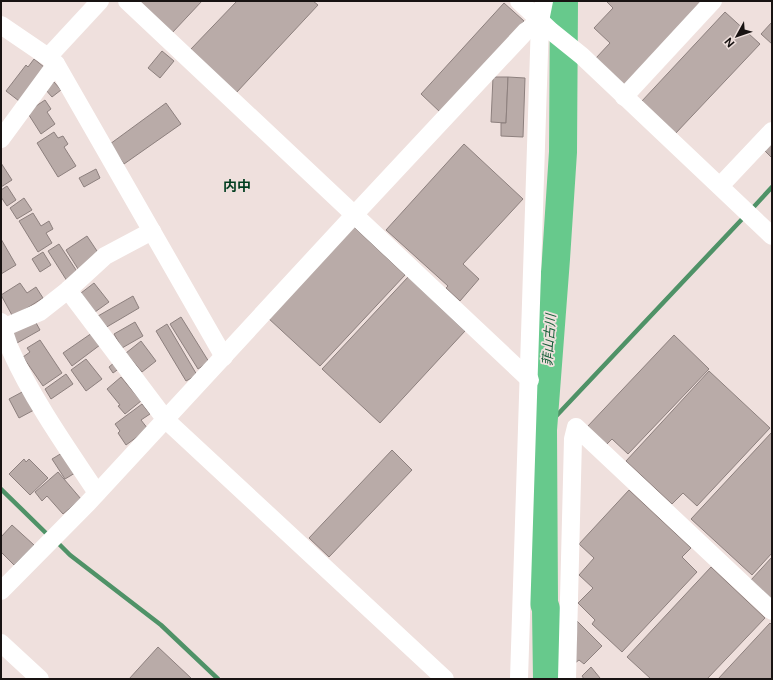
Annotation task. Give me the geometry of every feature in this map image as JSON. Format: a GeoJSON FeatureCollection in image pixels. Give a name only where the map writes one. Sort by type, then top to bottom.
{"type":"FeatureCollection","features":[{"type":"Feature","properties":{"kind":"street"},"geometry":{"type":"LineString","coordinates":[[1,138],[52,60],[100,1]]}},
{"type":"Feature","properties":{"kind":"street"},"geometry":{"type":"LineString","coordinates":[[127,1],[530,380]]}},
{"type":"Feature","properties":{"kind":"street"},"geometry":{"type":"LineString","coordinates":[[519,1],[545,26],[576,51],[772,236]]}},
{"type":"Feature","properties":{"kind":"street"},"geometry":{"type":"LineString","coordinates":[[519,679],[545,26],[544,1]]}},
{"type":"Feature","properties":{"kind":"street"},"geometry":{"type":"LineString","coordinates":[[624,97],[713,1]]}},
{"type":"Feature","properties":{"kind":"street"},"geometry":{"type":"LineString","coordinates":[[1,25],[52,60],[224,357]]}},
{"type":"Feature","properties":{"kind":"street"},"geometry":{"type":"LineString","coordinates":[[1,591],[88,503],[166,420],[355,214],[526,31],[545,26]]}},
{"type":"Feature","properties":{"kind":"street"},"geometry":{"type":"LineString","coordinates":[[720,186],[772,131]]}},
{"type":"Feature","properties":{"kind":"street"},"geometry":{"type":"LineString","coordinates":[[97,493],[27,382],[10,350],[2,325],[40,312],[68,290],[104,256],[152,231]]}},
{"type":"Feature","properties":{"kind":"street"},"geometry":{"type":"LineString","coordinates":[[68,290],[166,420],[445,679]]}},
{"type":"Feature","properties":{"kind":"street"},"geometry":{"type":"LineString","coordinates":[[567,679],[573,439],[576,427],[772,611]]}},
{"type":"Feature","properties":{"kind":"street"},"geometry":{"type":"LineString","coordinates":[[1,643],[40,679]]}},
{"type":"Feature","properties":{"kind":"building"},"geometry":{"type":"Polygon","coordinates":[[[138,1],[202,1],[172,33],[138,1]]]}},
{"type":"Feature","properties":{"kind":"building"},"geometry":{"type":"Polygon","coordinates":[[[237,1],[313,1],[318,5],[236,93],[190,50],[237,1]]]}},
{"type":"Feature","properties":{"kind":"building"},"geometry":{"type":"Polygon","coordinates":[[[606,1],[704,1],[625,85],[596,58],[610,43],[594,28],[613,8],[606,1]]]}},
{"type":"Feature","properties":{"kind":"building"},"geometry":{"type":"Polygon","coordinates":[[[504,3],[524,21],[441,113],[421,94],[504,3]]]}},
{"type":"Feature","properties":{"kind":"building"},"geometry":{"type":"Polygon","coordinates":[[[725,12],[760,44],[675,134],[641,102],[725,12]]]}},
{"type":"Feature","properties":{"kind":"building"},"geometry":{"type":"Polygon","coordinates":[[[772,22],[772,44],[761,34],[772,22]]]}},
{"type":"Feature","properties":{"kind":"building"},"geometry":{"type":"Polygon","coordinates":[[[162,51],[174,61],[160,78],[148,68],[162,51]]]}},
{"type":"Feature","properties":{"kind":"building"},"geometry":{"type":"Polygon","coordinates":[[[34,59],[44,67],[19,101],[6,91],[26,65],[28,67],[34,59]]]}},
{"type":"Feature","properties":{"kind":"building"},"geometry":{"type":"Polygon","coordinates":[[[493,77],[508,77],[506,123],[491,122],[493,77]]]}},
{"type":"Feature","properties":{"kind":"building"},"geometry":{"type":"Polygon","coordinates":[[[508,77],[525,78],[523,137],[501,136],[501,123],[506,123],[508,77]]]}},
{"type":"Feature","properties":{"kind":"building"},"geometry":{"type":"Polygon","coordinates":[[[54,82],[61,90],[52,97],[45,89],[54,82]]]}},
{"type":"Feature","properties":{"kind":"building"},"geometry":{"type":"Polygon","coordinates":[[[45,100],[51,109],[47,112],[55,124],[41,134],[27,112],[45,100]]]}},
{"type":"Feature","properties":{"kind":"building"},"geometry":{"type":"Polygon","coordinates":[[[166,103],[181,124],[124,164],[110,144],[166,103]]]}},
{"type":"Feature","properties":{"kind":"building"},"geometry":{"type":"Polygon","coordinates":[[[54,132],[58,138],[63,136],[68,144],[64,147],[76,166],[58,177],[37,143],[54,132]]]}},
{"type":"Feature","properties":{"kind":"building"},"geometry":{"type":"Polygon","coordinates":[[[772,139],[772,158],[762,148],[772,139]]]}},
{"type":"Feature","properties":{"kind":"building"},"geometry":{"type":"Polygon","coordinates":[[[464,144],[523,199],[463,264],[479,279],[460,301],[446,288],[448,286],[386,230],[464,144]]]}},
{"type":"Feature","properties":{"kind":"building"},"geometry":{"type":"Polygon","coordinates":[[[1,163],[12,180],[1,187],[1,163]]]}},
{"type":"Feature","properties":{"kind":"building"},"geometry":{"type":"Polygon","coordinates":[[[96,169],[100,178],[84,187],[79,178],[96,169]]]}},
{"type":"Feature","properties":{"kind":"building"},"geometry":{"type":"Polygon","coordinates":[[[7,186],[16,200],[7,206],[1,197],[1,190],[7,186]]]}},
{"type":"Feature","properties":{"kind":"building"},"geometry":{"type":"Polygon","coordinates":[[[24,198],[32,210],[17,219],[10,208],[24,198]]]}},
{"type":"Feature","properties":{"kind":"building"},"geometry":{"type":"Polygon","coordinates":[[[33,213],[41,226],[49,221],[53,229],[46,233],[52,243],[38,252],[19,221],[33,213]]]}},
{"type":"Feature","properties":{"kind":"building"},"geometry":{"type":"Polygon","coordinates":[[[354,227],[405,275],[320,366],[268,318],[354,227]]]}},
{"type":"Feature","properties":{"kind":"building"},"geometry":{"type":"Polygon","coordinates":[[[87,236],[99,254],[80,272],[66,250],[87,236]]]}},
{"type":"Feature","properties":{"kind":"building"},"geometry":{"type":"Polygon","coordinates":[[[1,239],[16,265],[1,274],[1,239]]]}},
{"type":"Feature","properties":{"kind":"building"},"geometry":{"type":"Polygon","coordinates":[[[59,244],[78,273],[67,281],[48,251],[59,244]]]}},
{"type":"Feature","properties":{"kind":"building"},"geometry":{"type":"Polygon","coordinates":[[[43,252],[51,265],[40,272],[32,259],[43,252]]]}},
{"type":"Feature","properties":{"kind":"building"},"geometry":{"type":"Polygon","coordinates":[[[408,277],[465,331],[380,423],[322,369],[408,277]]]}},
{"type":"Feature","properties":{"kind":"building"},"geometry":{"type":"Polygon","coordinates":[[[20,283],[27,293],[36,287],[43,298],[13,317],[1,295],[20,283]]]}},
{"type":"Feature","properties":{"kind":"building"},"geometry":{"type":"Polygon","coordinates":[[[94,283],[109,302],[95,312],[81,293],[94,283]]]}},
{"type":"Feature","properties":{"kind":"building"},"geometry":{"type":"Polygon","coordinates":[[[133,296],[139,308],[105,328],[98,316],[133,296]]]}},
{"type":"Feature","properties":{"kind":"building"},"geometry":{"type":"Polygon","coordinates":[[[181,317],[209,362],[198,369],[170,324],[181,317]]]}},
{"type":"Feature","properties":{"kind":"building"},"geometry":{"type":"Polygon","coordinates":[[[35,321],[40,330],[17,343],[12,333],[35,321]]]}},
{"type":"Feature","properties":{"kind":"building"},"geometry":{"type":"Polygon","coordinates":[[[135,322],[143,336],[122,348],[114,334],[135,322]]]}},
{"type":"Feature","properties":{"kind":"building"},"geometry":{"type":"Polygon","coordinates":[[[167,324],[197,375],[186,381],[156,331],[167,324]]]}},
{"type":"Feature","properties":{"kind":"building"},"geometry":{"type":"Polygon","coordinates":[[[92,333],[100,345],[72,366],[63,353],[92,333]]]}},
{"type":"Feature","properties":{"kind":"building"},"geometry":{"type":"Polygon","coordinates":[[[674,335],[709,369],[628,454],[612,439],[606,445],[587,427],[674,335]]]}},
{"type":"Feature","properties":{"kind":"building"},"geometry":{"type":"Polygon","coordinates":[[[40,340],[62,373],[43,386],[23,357],[30,352],[27,348],[40,340]]]}},
{"type":"Feature","properties":{"kind":"building"},"geometry":{"type":"Polygon","coordinates":[[[141,341],[156,361],[142,372],[126,353],[141,341]]]}},
{"type":"Feature","properties":{"kind":"building"},"geometry":{"type":"Polygon","coordinates":[[[86,359],[102,379],[86,391],[71,370],[86,359]]]}},
{"type":"Feature","properties":{"kind":"building"},"geometry":{"type":"Polygon","coordinates":[[[115,362],[120,368],[113,373],[109,367],[115,362]]]}},
{"type":"Feature","properties":{"kind":"building"},"geometry":{"type":"Polygon","coordinates":[[[709,371],[770,428],[697,506],[683,493],[672,504],[626,461],[709,371]]]}},
{"type":"Feature","properties":{"kind":"building"},"geometry":{"type":"Polygon","coordinates":[[[66,374],[73,384],[51,399],[45,389],[66,374]]]}},
{"type":"Feature","properties":{"kind":"building"},"geometry":{"type":"Polygon","coordinates":[[[121,377],[141,401],[125,414],[118,406],[120,405],[107,389],[121,377]]]}},
{"type":"Feature","properties":{"kind":"building"},"geometry":{"type":"Polygon","coordinates":[[[24,391],[34,410],[19,418],[9,399],[24,391]]]}},
{"type":"Feature","properties":{"kind":"building"},"geometry":{"type":"Polygon","coordinates":[[[142,404],[150,414],[141,420],[148,429],[126,445],[118,433],[120,431],[115,424],[142,404]]]}},
{"type":"Feature","properties":{"kind":"building"},"geometry":{"type":"Polygon","coordinates":[[[772,432],[772,553],[752,575],[691,519],[772,432]]]}},
{"type":"Feature","properties":{"kind":"building"},"geometry":{"type":"Polygon","coordinates":[[[392,450],[412,470],[329,557],[309,538],[392,450]]]}},
{"type":"Feature","properties":{"kind":"building"},"geometry":{"type":"Polygon","coordinates":[[[62,453],[75,473],[65,479],[52,459],[62,453]]]}},
{"type":"Feature","properties":{"kind":"building"},"geometry":{"type":"Polygon","coordinates":[[[24,459],[26,462],[29,459],[48,478],[30,495],[9,474],[24,459]]]}},
{"type":"Feature","properties":{"kind":"building"},"geometry":{"type":"Polygon","coordinates":[[[58,472],[81,499],[63,514],[47,496],[42,501],[35,492],[58,472]]]}},
{"type":"Feature","properties":{"kind":"building"},"geometry":{"type":"Polygon","coordinates":[[[629,490],[691,548],[682,557],[697,572],[622,652],[592,624],[595,620],[578,603],[593,588],[579,575],[594,558],[579,544],[629,490]]]}},
{"type":"Feature","properties":{"kind":"building"},"geometry":{"type":"Polygon","coordinates":[[[12,525],[34,545],[14,565],[1,552],[1,537],[12,525]]]}},
{"type":"Feature","properties":{"kind":"building"},"geometry":{"type":"Polygon","coordinates":[[[772,557],[772,599],[751,580],[772,557]]]}},
{"type":"Feature","properties":{"kind":"building"},"geometry":{"type":"Polygon","coordinates":[[[711,567],[765,618],[707,679],[651,679],[627,657],[711,567]]]}},
{"type":"Feature","properties":{"kind":"building"},"geometry":{"type":"Polygon","coordinates":[[[577,621],[602,646],[584,664],[579,660],[575,663],[577,621]]]}},
{"type":"Feature","properties":{"kind":"building"},"geometry":{"type":"Polygon","coordinates":[[[770,623],[772,625],[772,679],[718,679],[770,623]]]}},
{"type":"Feature","properties":{"kind":"building"},"geometry":{"type":"Polygon","coordinates":[[[158,647],[192,679],[129,679],[158,647]]]}},
{"type":"Feature","properties":{"kind":"building"},"geometry":{"type":"Polygon","coordinates":[[[591,667],[600,678],[599,679],[584,679],[582,676],[591,667]]]}},
{"type":"Feature","properties":{"kind":"waterway","name":"菲山古川"},"geometry":{"type":"LineString","coordinates":[[547,679],[546,609],[544,603],[543,430],[563,152],[564,1]]}},
{"type":"Feature","properties":{"kind":"waterway"},"geometry":{"type":"LineString","coordinates":[[750,211],[772,187]]}},
{"type":"Feature","properties":{"kind":"waterway"},"geometry":{"type":"LineString","coordinates":[[543,430],[745,216]]}},
{"type":"Feature","properties":{"kind":"waterway"},"geometry":{"type":"LineString","coordinates":[[1,489],[50,537]]}},
{"type":"Feature","properties":{"kind":"waterway"},"geometry":{"type":"LineString","coordinates":[[56,541],[70,555],[161,625],[218,679]]}},
{"type":"Feature","properties":{"kind":"district","name":"内中"},"geometry":{"type":"Point","coordinates":[237,186]}}]}
